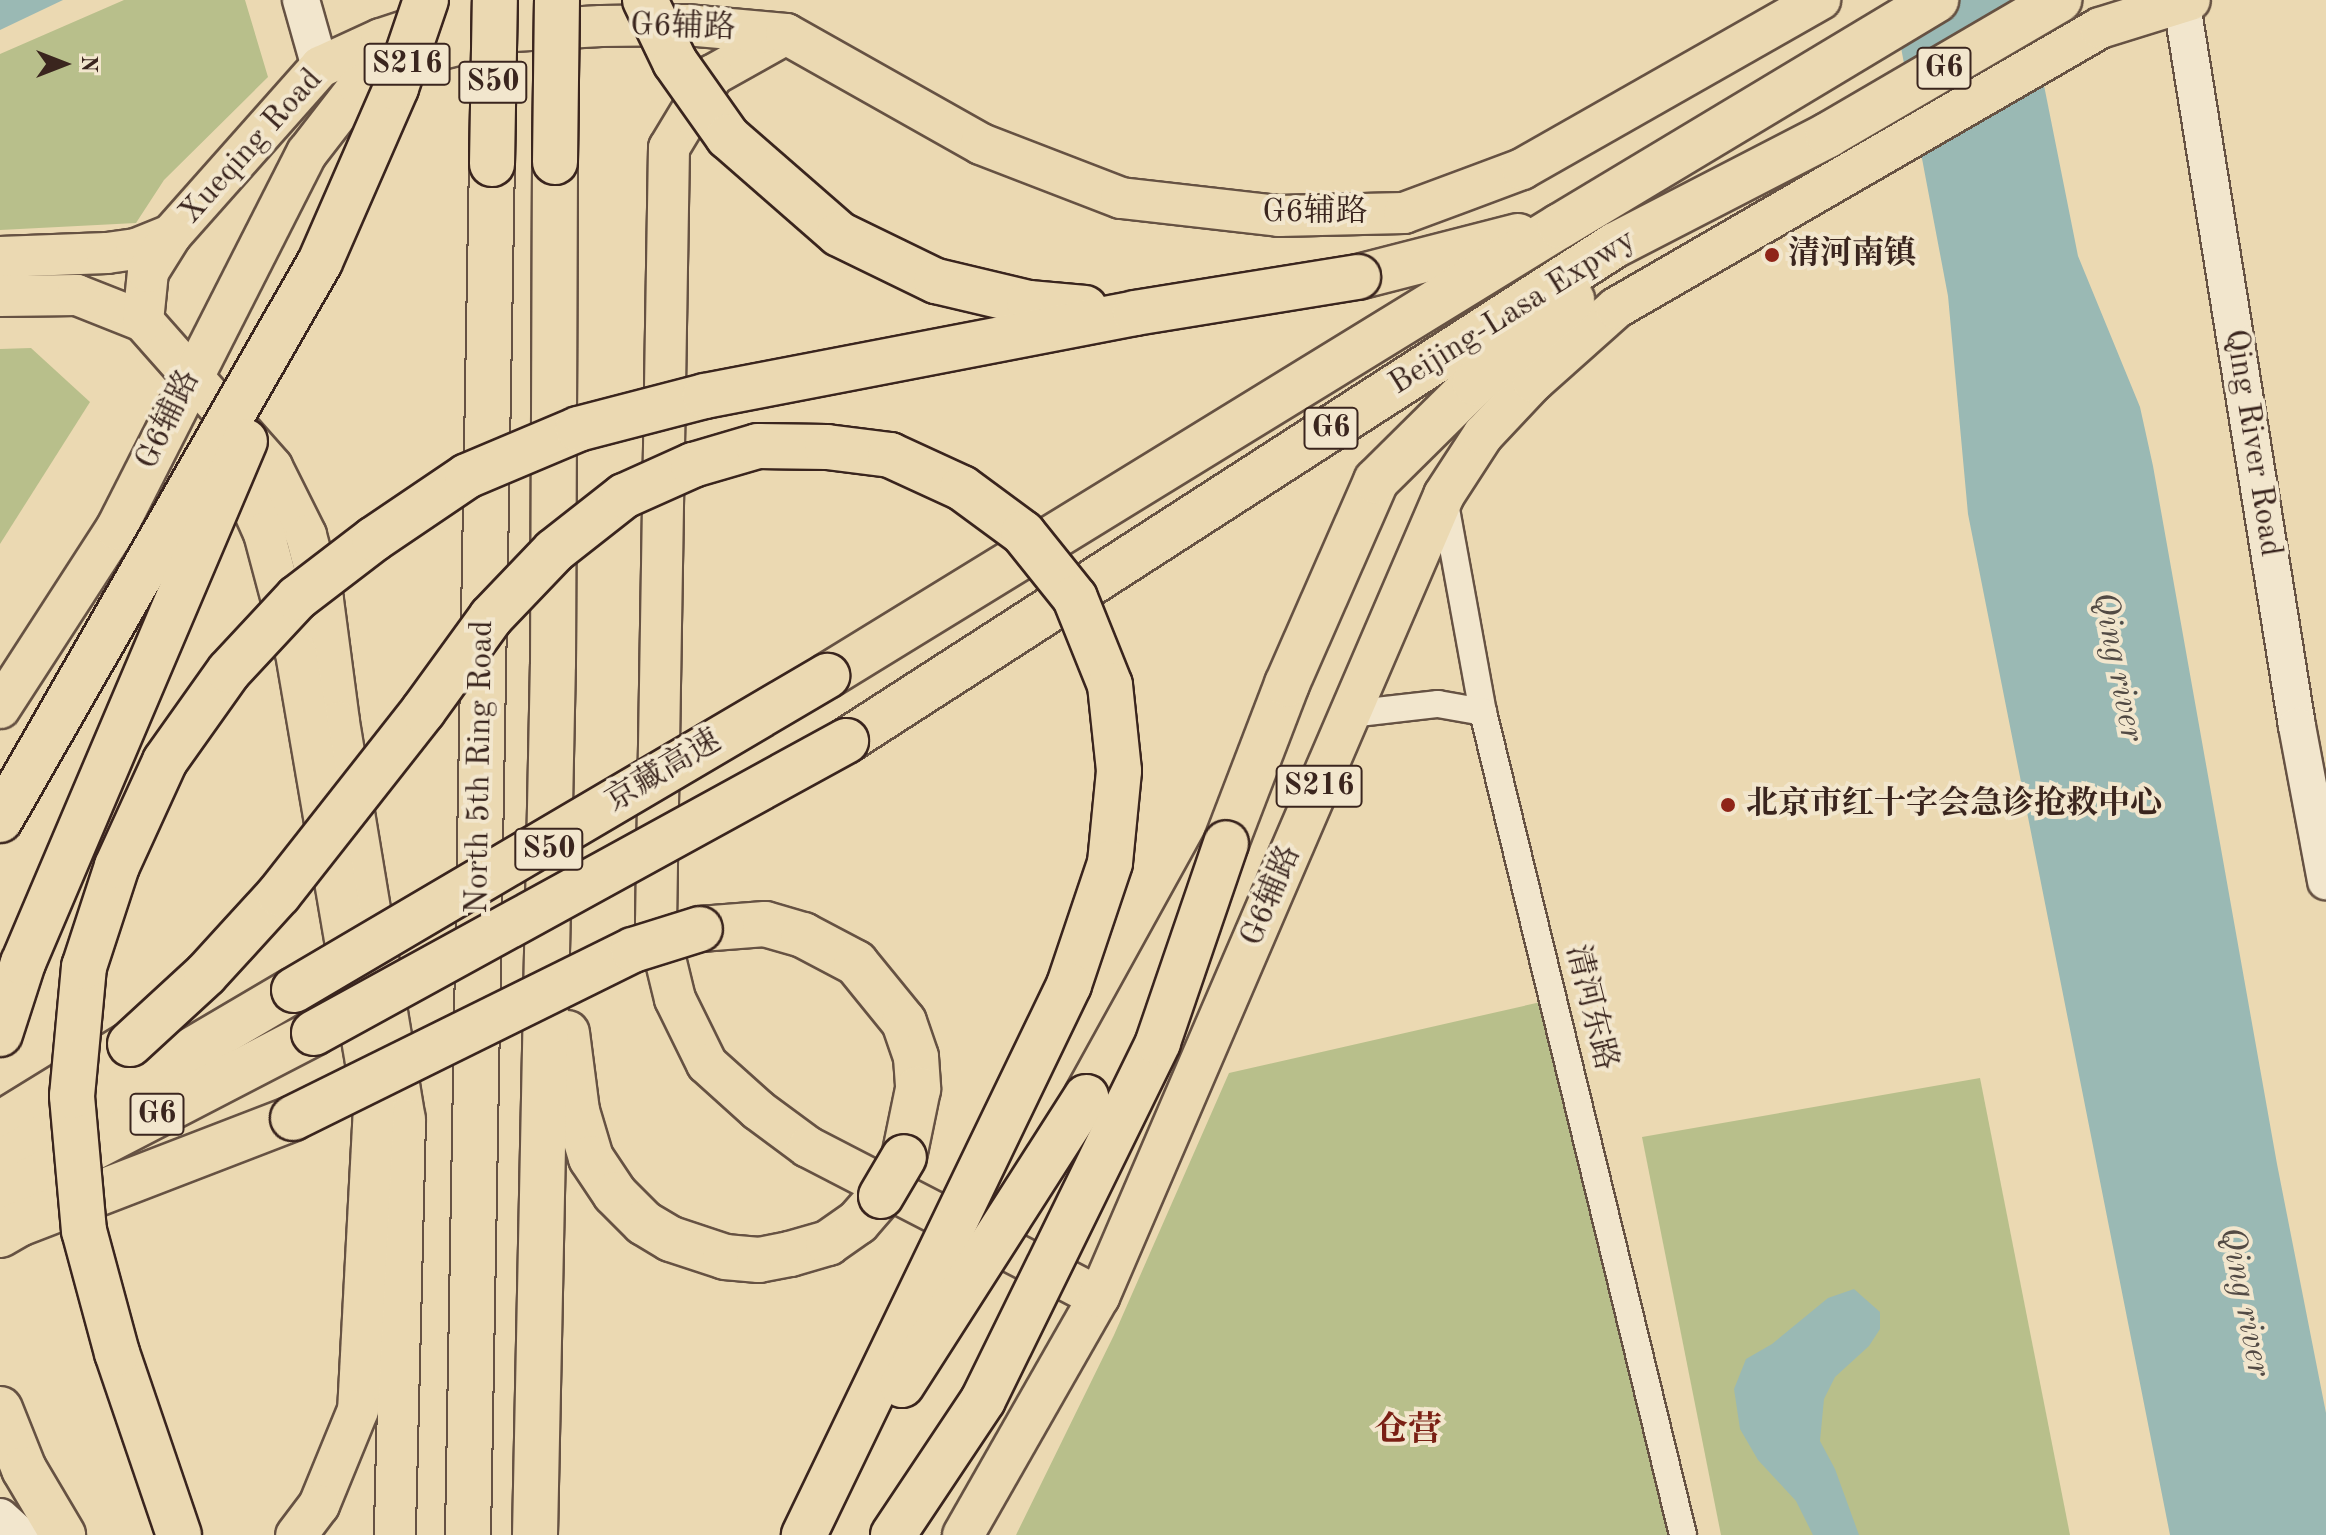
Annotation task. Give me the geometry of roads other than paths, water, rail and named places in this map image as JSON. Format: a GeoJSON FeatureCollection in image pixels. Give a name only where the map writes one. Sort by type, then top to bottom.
{"type":"FeatureCollection","features":[{"type":"Feature","properties":{"kind":"highway"},"geometry":{"type":"LineString","coordinates":[[0,1034],[23,963],[396,88],[426,0]]}},
{"type":"Feature","properties":{"kind":"highway","name":"North 5th Ring Road"},"geometry":{"type":"LineString","coordinates":[[468,1535],[495,0]]}},
{"type":"Feature","properties":{"kind":"highway","name":"S50"},"geometry":{"type":"LineString","coordinates":[[535,1535],[553,664],[557,0]]}},
{"type":"Feature","properties":{"kind":"highway"},"geometry":{"type":"LineString","coordinates":[[645,0],[675,62],[728,137],[839,234],[936,281],[1029,303],[1135,313]]}},
{"type":"Feature","properties":{"kind":"highway","name":"Beijing-Lasa Expwy"},"geometry":{"type":"LineString","coordinates":[[827,676],[1560,226],[1936,0]]}},
{"type":"Feature","properties":{"kind":"highway","name":"Beijing-Lasa Expwy"},"geometry":{"type":"LineString","coordinates":[[846,741],[1615,245],[1828,135],[2059,0]]}},
{"type":"Feature","properties":{"kind":"highway"},"geometry":{"type":"LineString","coordinates":[[179,1535],[117,1353],[84,1231],[72,1096],[84,967],[117,866],[165,761],[229,671],[297,598],[374,539],[467,476],[578,429],[705,396],[1135,313],[1358,277],[1560,226]]}},
{"type":"Feature","properties":{"kind":"highway"},"geometry":{"type":"LineString","coordinates":[[893,1535],[983,1400],[1158,1042],[1226,843],[1287,684],[1376,481],[1475,383],[1579,294],[1615,245]]}},
{"type":"Feature","properties":{"kind":"highway"},"geometry":{"type":"LineString","coordinates":[[0,820],[320,262]]}},
{"type":"Feature","properties":{"kind":"highway"},"geometry":{"type":"LineString","coordinates":[[0,1124],[130,1044],[206,974],[279,894],[423,711],[491,617],[554,551],[624,496],[693,465],[758,446],[827,447],[890,455],[962,488],[1023,533],[1075,598],[1110,685],[1119,771],[1110,863],[1069,985],[812,1521]]}},
{"type":"Feature","properties":{"kind":"highway"},"geometry":{"type":"LineString","coordinates":[[0,1235],[19,1224],[293,1118],[633,950],[700,929],[765,924],[803,935],[856,963],[904,1022],[916,1057],[918,1089],[904,1157],[881,1196],[858,1222],[828,1243],[759,1260],[725,1257],[671,1239],[644,1223],[615,1194],[591,1158],[577,1111],[567,1030],[553,664]]}},
{"type":"Feature","properties":{"kind":"highway","name":"京藏高速"},"geometry":{"type":"LineString","coordinates":[[0,1163],[827,676]]}},
{"type":"Feature","properties":{"kind":"highway","name":"京藏高速"},"geometry":{"type":"LineString","coordinates":[[0,1196],[314,1033],[846,741]]}},
{"type":"Feature","properties":{"kind":"highway"},"geometry":{"type":"LineString","coordinates":[[812,1521],[946,1321],[1086,1097],[1226,843]]}},
{"type":"Feature","properties":{"kind":"highway"},"geometry":{"type":"LineString","coordinates":[[0,1409],[24,1469],[63,1535]]}},
{"type":"Feature","properties":{"kind":"main road","name":"Xueqing Road"},"geometry":{"type":"LineString","coordinates":[[0,257],[107,253],[136,249],[171,235],[320,67],[381,39],[448,17],[547,0]]}},
{"type":"Feature","properties":{"kind":"main road"},"geometry":{"type":"LineString","coordinates":[[702,0],[786,34]]}},
{"type":"Feature","properties":{"kind":"main road","name":"G6辅路"},"geometry":{"type":"LineString","coordinates":[[963,1535],[1099,1297],[1444,495],[1483,435],[1523,393],[1616,308],[2100,28],[2186,2]]}},
{"type":"Feature","properties":{"kind":"main road","name":"G6辅路"},"geometry":{"type":"LineString","coordinates":[[0,708],[116,529],[192,373],[307,153],[359,86],[433,51],[513,31],[686,25],[786,34],[981,144],[1121,198],[1279,216],[1404,213],[1522,169],[1807,8]]}},
{"type":"Feature","properties":{"kind":"main road"},"geometry":{"type":"LineString","coordinates":[[786,34],[713,75],[669,148],[656,921],[675,999],[707,1064],[758,1110],[808,1147],[1099,1297]]}},
{"type":"Feature","properties":{"kind":"main road"},"geometry":{"type":"LineString","coordinates":[[143,321],[148,272],[171,235]]}},
{"type":"Feature","properties":{"kind":"main road"},"geometry":{"type":"LineString","coordinates":[[0,296],[77,295],[143,321],[272,467],[306,535],[323,600],[341,736],[405,1119],[395,1535]]}},
{"type":"Feature","properties":{"kind":"main road"},"geometry":{"type":"LineString","coordinates":[[192,373],[264,533],[296,653],[374,1107],[358,1410],[319,1505],[296,1535]]}},
{"type":"Feature","properties":{"kind":"street"},"geometry":{"type":"LineString","coordinates":[[301,0],[320,67]]}},
{"type":"Feature","properties":{"kind":"street","name":"Qing River Road"},"geometry":{"type":"LineString","coordinates":[[2186,2],[2311,723],[2326,881]]}},
{"type":"Feature","properties":{"kind":"street","name":"清河东路"},"geometry":{"type":"LineString","coordinates":[[1444,495],[1483,712],[1683,1535]]}},
{"type":"Feature","properties":{"kind":"street"},"geometry":{"type":"LineString","coordinates":[[1350,714],[1438,704],[1483,712]]}},
{"type":"Feature","properties":{"kind":"street"},"geometry":{"type":"LineString","coordinates":[[0,1517],[20,1535]]}},
{"type":"Feature","properties":{"kind":"water"},"geometry":{"type":"Polygon","coordinates":[[[0,0],[63,0],[0,30],[0,0]]]}},
{"type":"Feature","properties":{"kind":"water","name":"Qing river"},"geometry":{"type":"Polygon","coordinates":[[[1892,0],[2027,0],[2078,256],[2140,407],[2153,466],[2277,1164],[2326,1413],[2326,1535],[2170,1535],[1968,514],[1948,296],[1892,0]]]}},
{"type":"Feature","properties":{"kind":"water"},"geometry":{"type":"Polygon","coordinates":[[[1854,1289],[1880,1312],[1880,1329],[1869,1346],[1835,1377],[1824,1399],[1820,1441],[1835,1469],[1859,1535],[1813,1535],[1796,1501],[1758,1460],[1740,1429],[1734,1389],[1746,1359],[1772,1344],[1828,1298],[1854,1289]]]}},
{"type":"Feature","properties":{"kind":"place","name":"清河南镇"},"geometry":{"type":"Point","coordinates":[1772,255]}},
{"type":"Feature","properties":{"kind":"place","name":"北京市红十字会急诊抢救中心"},"geometry":{"type":"Point","coordinates":[1728,805]}},
{"type":"Feature","properties":{"kind":"district","name":"仓营"},"geometry":{"type":"Point","coordinates":[1408,1432]}}]}
